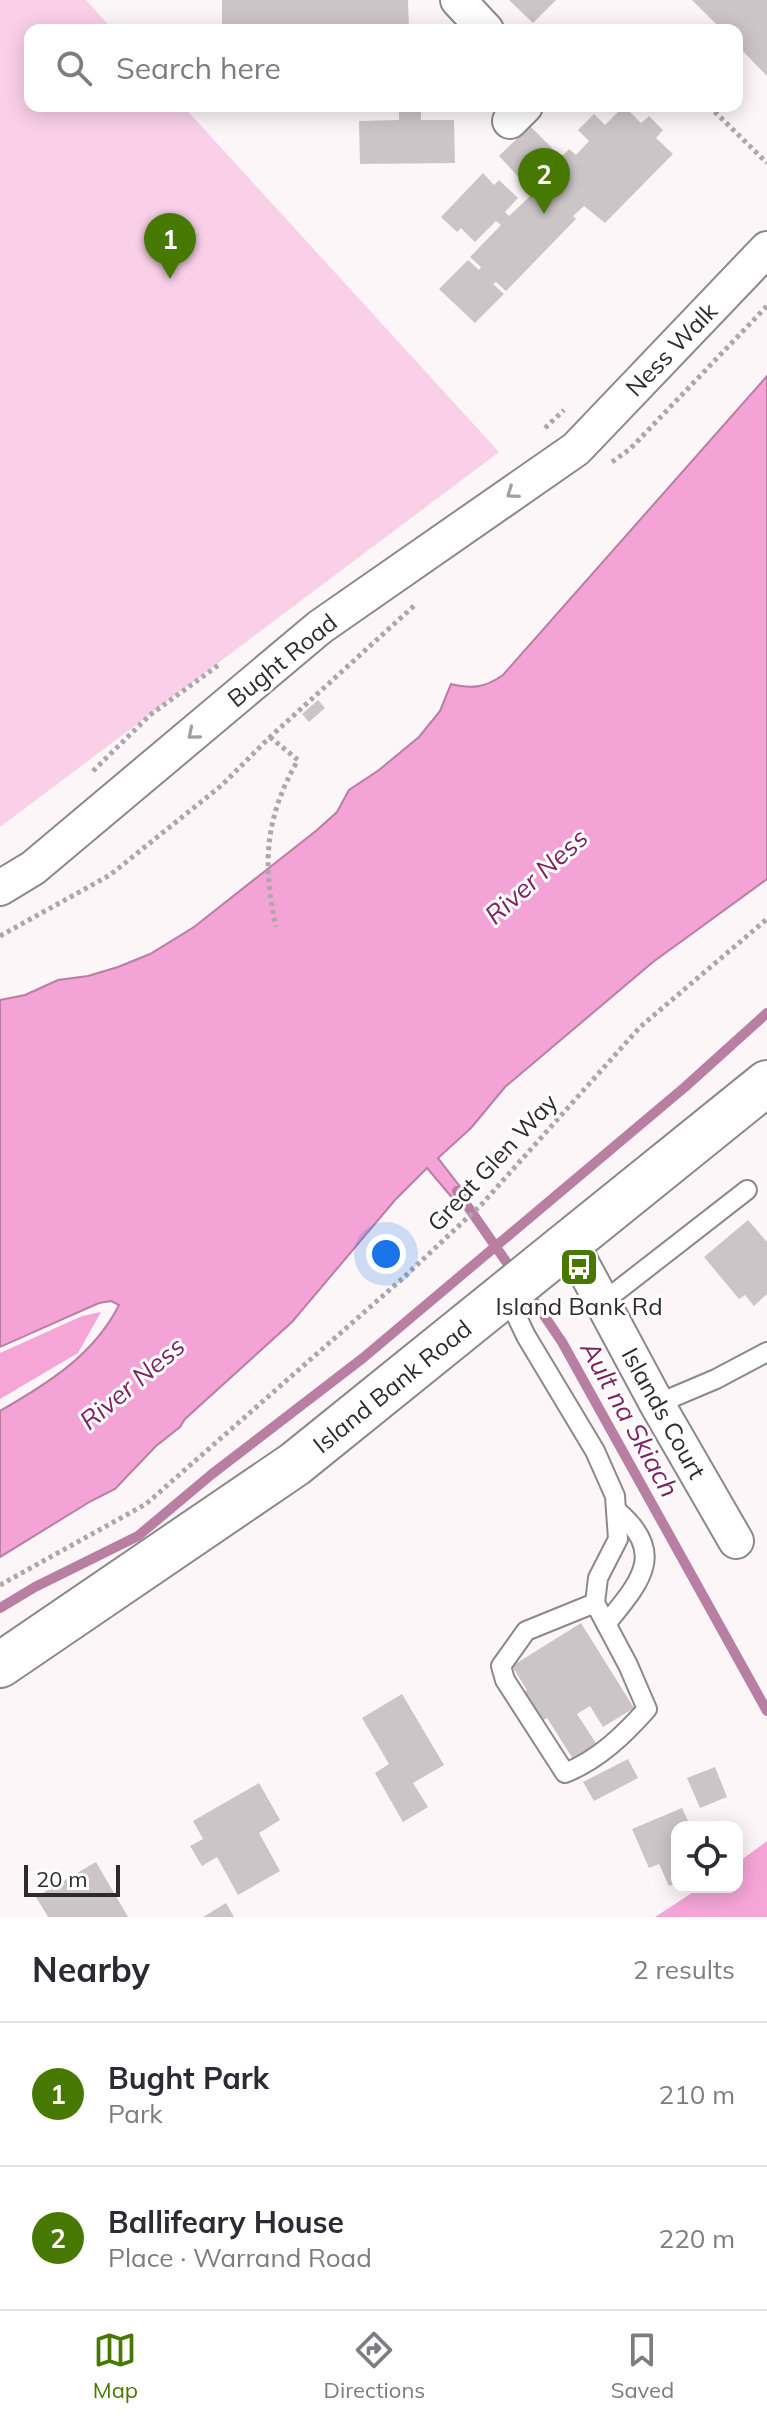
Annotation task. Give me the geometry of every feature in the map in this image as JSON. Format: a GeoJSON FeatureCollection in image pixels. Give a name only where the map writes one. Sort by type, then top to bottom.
{"type":"FeatureCollection","features":[{"type":"Feature","properties":{"kind":"main road","name":"Island Bank Road"},"geometry":{"type":"LineString","coordinates":[[0,1665],[295,1464],[767,1083]]}},
{"type":"Feature","properties":{"kind":"street"},"geometry":{"type":"LineString","coordinates":[[458,0],[480,24]]}},
{"type":"Feature","properties":{"kind":"street","name":"Ness Walk"},"geometry":{"type":"LineString","coordinates":[[576,449],[767,249]]}},
{"type":"Feature","properties":{"kind":"street","name":"Bught Road"},"geometry":{"type":"LineString","coordinates":[[0,888],[33,868],[320,627],[576,449]]}},
{"type":"Feature","properties":{"kind":"street","name":"Islands Court"},"geometry":{"type":"LineString","coordinates":[[570,1242],[657,1404],[736,1541]]}},
{"type":"Feature","properties":{"kind":"lane"},"geometry":{"type":"LineString","coordinates":[[603,1302],[747,1190]]}},
{"type":"Feature","properties":{"kind":"lane"},"geometry":{"type":"LineString","coordinates":[[517,1284],[526,1336],[595,1451],[615,1496],[618,1539],[598,1578],[595,1603],[647,1709],[629,1730],[586,1764],[565,1773],[505,1680],[501,1666],[526,1631],[595,1603]]}},
{"type":"Feature","properties":{"kind":"lane"},"geometry":{"type":"LineString","coordinates":[[657,1404],[716,1379],[767,1352]]}},
{"type":"Feature","properties":{"kind":"lane"},"geometry":{"type":"LineString","coordinates":[[606,1624],[641,1579],[645,1551],[632,1523],[616,1510]]}},
{"type":"Feature","properties":{"kind":"path"},"geometry":{"type":"LineString","coordinates":[[715,112],[767,163]]}},
{"type":"Feature","properties":{"kind":"path"},"geometry":{"type":"LineString","coordinates":[[604,467],[630,449],[767,306]]}},
{"type":"Feature","properties":{"kind":"path"},"geometry":{"type":"LineString","coordinates":[[0,936],[110,875],[222,785],[427,594]]}},
{"type":"Feature","properties":{"kind":"path"},"geometry":{"type":"LineString","coordinates":[[270,737],[298,760],[277,799],[269,831],[269,895],[276,927]]}},
{"type":"Feature","properties":{"kind":"path","name":"Great Glen Way"},"geometry":{"type":"LineString","coordinates":[[0,1585],[146,1504],[390,1290],[481,1205],[640,1027],[767,919]]}},
{"type":"Feature","properties":{"kind":"shaded area"},"geometry":{"type":"Polygon","coordinates":[[[0,0],[86,0],[108,24],[24,24],[24,112],[188,112],[499,452],[0,827],[0,0]]]}},
{"type":"Feature","properties":{"kind":"shaded area"},"geometry":{"type":"Polygon","coordinates":[[[101,1312],[78,1353],[0,1399],[0,1353],[82,1316],[101,1312]]]}},
{"type":"Feature","properties":{"kind":"shaded area"},"geometry":{"type":"Polygon","coordinates":[[[767,1841],[767,1917],[655,1917],[692,1893],[743,1893],[743,1859],[767,1841]]]}},
{"type":"Feature","properties":{"kind":"water","name":"River Ness"},"geometry":{"type":"Polygon","coordinates":[[[767,376],[767,879],[653,962],[505,1087],[471,1128],[438,1158],[468,1197],[460,1207],[427,1168],[395,1200],[292,1322],[156,1446],[115,1489],[0,1557],[0,1411],[68,1367],[96,1339],[119,1305],[111,1301],[99,1303],[0,1347],[0,1000],[25,995],[58,980],[88,976],[118,967],[150,954],[194,927],[317,830],[337,812],[349,790],[419,737],[440,711],[451,684],[478,686],[503,675],[767,376]]]}},
{"type":"Feature","properties":{"kind":"building"},"geometry":{"type":"Polygon","coordinates":[[[222,0],[408,0],[409,24],[222,24],[222,0]]]}},
{"type":"Feature","properties":{"kind":"building"},"geometry":{"type":"Polygon","coordinates":[[[509,0],[556,0],[533,23],[509,0]]]}},
{"type":"Feature","properties":{"kind":"building"},"geometry":{"type":"Polygon","coordinates":[[[692,0],[767,0],[767,76],[743,51],[743,24],[716,24],[692,0]]]}},
{"type":"Feature","properties":{"kind":"building"},"geometry":{"type":"Polygon","coordinates":[[[399,112],[421,112],[421,120],[454,120],[455,163],[360,164],[359,121],[399,120],[399,112]]]}},
{"type":"Feature","properties":{"kind":"building"},"geometry":{"type":"Polygon","coordinates":[[[618,112],[630,112],[641,123],[649,116],[663,130],[656,138],[673,154],[605,223],[584,206],[573,216],[576,219],[506,291],[496,282],[493,284],[504,294],[475,323],[439,289],[468,260],[479,270],[481,267],[470,257],[501,225],[496,221],[475,242],[461,228],[457,232],[441,217],[483,173],[494,185],[499,180],[518,198],[505,212],[509,216],[559,169],[553,165],[569,149],[576,155],[589,141],[578,130],[594,114],[605,125],[618,112]]]}},
{"type":"Feature","properties":{"kind":"building"},"geometry":{"type":"Polygon","coordinates":[[[530,126],[558,154],[526,185],[499,156],[530,126]]]}},
{"type":"Feature","properties":{"kind":"building"},"geometry":{"type":"Polygon","coordinates":[[[318,700],[325,708],[309,722],[302,714],[318,700]]]}},
{"type":"Feature","properties":{"kind":"building"},"geometry":{"type":"Polygon","coordinates":[[[748,1220],[767,1242],[767,1294],[754,1306],[745,1295],[739,1299],[704,1257],[748,1220]]]}},
{"type":"Feature","properties":{"kind":"building"},"geometry":{"type":"Polygon","coordinates":[[[581,1623],[634,1708],[603,1727],[590,1706],[577,1714],[597,1745],[573,1759],[547,1718],[540,1722],[522,1693],[527,1690],[512,1666],[581,1623]]]}},
{"type":"Feature","properties":{"kind":"building"},"geometry":{"type":"Polygon","coordinates":[[[402,1694],[444,1765],[413,1783],[428,1807],[403,1822],[375,1773],[389,1764],[362,1718],[402,1694]]]}},
{"type":"Feature","properties":{"kind":"building"},"geometry":{"type":"Polygon","coordinates":[[[628,1759],[638,1778],[594,1801],[583,1782],[628,1759]]]}},
{"type":"Feature","properties":{"kind":"building"},"geometry":{"type":"Polygon","coordinates":[[[715,1767],[727,1797],[700,1808],[687,1778],[715,1767]]]}},
{"type":"Feature","properties":{"kind":"building"},"geometry":{"type":"Polygon","coordinates":[[[259,1783],[280,1820],[259,1833],[280,1871],[238,1895],[217,1857],[202,1866],[190,1846],[203,1839],[193,1821],[259,1783]]]}},
{"type":"Feature","properties":{"kind":"building"},"geometry":{"type":"Polygon","coordinates":[[[682,1808],[688,1821],[671,1821],[671,1885],[659,1864],[649,1868],[632,1829],[682,1808]]]}},
{"type":"Feature","properties":{"kind":"building"},"geometry":{"type":"Polygon","coordinates":[[[96,1862],[128,1917],[48,1917],[36,1897],[96,1862]]]}},
{"type":"Feature","properties":{"kind":"building"},"geometry":{"type":"Polygon","coordinates":[[[226,1903],[234,1917],[203,1917],[226,1903]]]}},
{"type":"Feature","properties":{"kind":"waterway"},"geometry":{"type":"LineString","coordinates":[[0,1608],[35,1587],[138,1536],[212,1474],[363,1358],[685,1087],[767,1013]]}},
{"type":"Feature","properties":{"kind":"waterway","name":"Ault na Skiach"},"geometry":{"type":"LineString","coordinates":[[457,1191],[514,1273]]}},
{"type":"Feature","properties":{"kind":"waterway","name":"Ault na Skiach"},"geometry":{"type":"LineString","coordinates":[[526,1289],[562,1342],[767,1711]]}},
{"type":"Feature","properties":{"kind":"place","name":"Ballifeary House"},"geometry":{"type":"Point","coordinates":[544,214]}},
{"type":"Feature","properties":{"kind":"place","name":"Bught Park"},"geometry":{"type":"Point","coordinates":[170,279]}},
{"type":"Feature","properties":{"kind":"place","name":"Island Bank Rd"},"geometry":{"type":"Point","coordinates":[579,1267]}}]}
